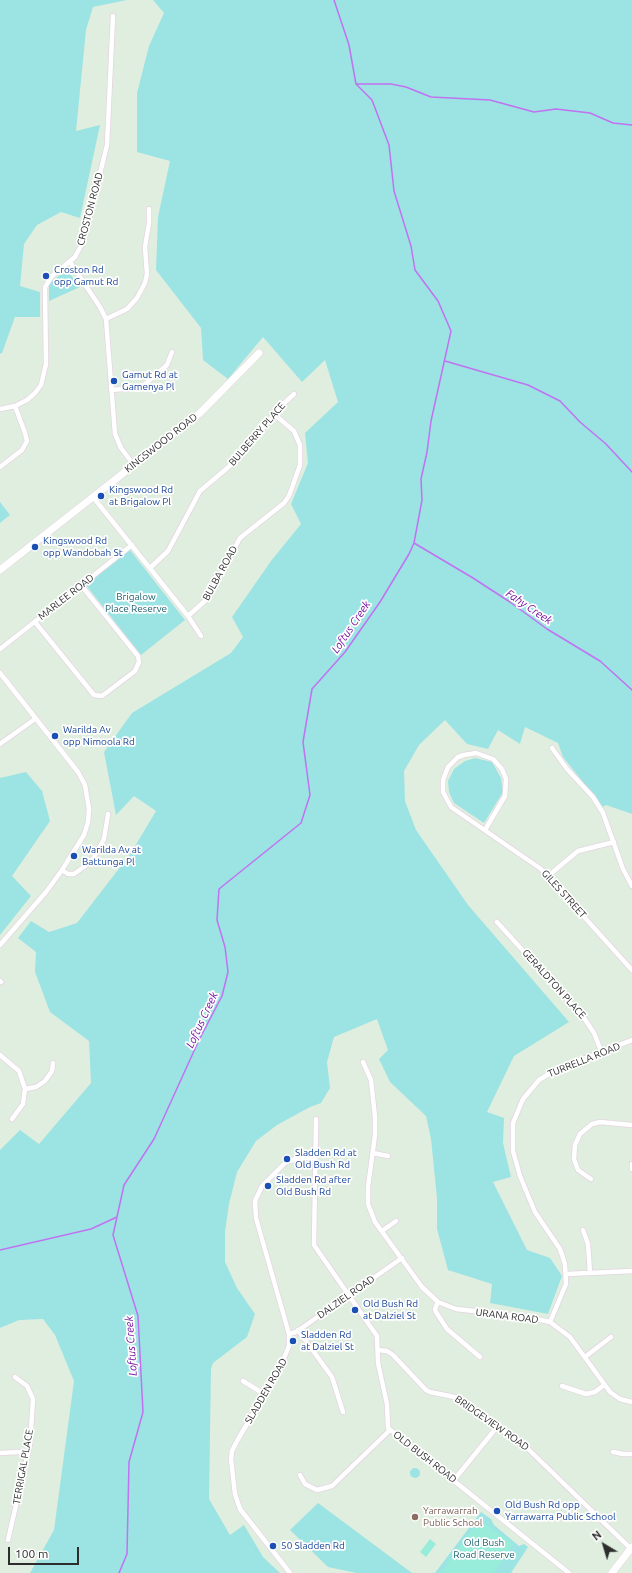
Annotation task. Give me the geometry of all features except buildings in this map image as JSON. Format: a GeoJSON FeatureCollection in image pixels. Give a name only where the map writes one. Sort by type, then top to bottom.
{"type":"FeatureCollection","features":[{"type":"Feature","properties":{"kind":"street","name":"CROSTON ROAD"},"geometry":{"type":"LineString","coordinates":[[0,409],[15,406],[35,393],[43,380],[46,364],[44,287],[52,276],[70,262],[78,253],[84,240],[107,145],[113,16]]}},
{"type":"Feature","properties":{"kind":"street"},"geometry":{"type":"LineString","coordinates":[[106,319],[127,309],[137,298],[145,283],[147,274],[145,247],[149,223],[149,209]]}},
{"type":"Feature","properties":{"kind":"street"},"geometry":{"type":"LineString","coordinates":[[70,262],[100,307],[106,319],[115,434],[122,448],[133,464]]}},
{"type":"Feature","properties":{"kind":"street"},"geometry":{"type":"LineString","coordinates":[[112,390],[135,388],[144,385],[167,365],[172,352]]}},
{"type":"Feature","properties":{"kind":"street","name":"KINGSWOOD ROAD"},"geometry":{"type":"LineString","coordinates":[[1,568],[200,413],[259,354]]}},
{"type":"Feature","properties":{"kind":"street","name":"BULBERRY PLACE"},"geometry":{"type":"LineString","coordinates":[[150,568],[168,551],[200,491],[238,459],[274,414],[294,394]]}},
{"type":"Feature","properties":{"kind":"street"},"geometry":{"type":"LineString","coordinates":[[0,467],[22,450],[27,441],[15,406]]}},
{"type":"Feature","properties":{"kind":"street","name":"BULBA ROAD"},"geometry":{"type":"LineString","coordinates":[[188,616],[207,599],[240,538],[284,503],[292,491],[300,465],[300,445],[294,432],[274,414]]}},
{"type":"Feature","properties":{"kind":"street"},"geometry":{"type":"LineString","coordinates":[[93,497],[188,616],[201,636]]}},
{"type":"Feature","properties":{"kind":"street","name":"MARLEE ROAD"},"geometry":{"type":"LineString","coordinates":[[0,649],[132,546]]}},
{"type":"Feature","properties":{"kind":"street"},"geometry":{"type":"LineString","coordinates":[[35,622],[94,695],[102,696],[135,670],[139,662],[138,656],[81,585]]}},
{"type":"Feature","properties":{"kind":"street"},"geometry":{"type":"LineString","coordinates":[[0,673],[78,772],[86,792],[89,809],[88,822],[81,841],[46,892],[0,945]]}},
{"type":"Feature","properties":{"kind":"street"},"geometry":{"type":"LineString","coordinates":[[0,744],[35,719]]}},
{"type":"Feature","properties":{"kind":"street"},"geometry":{"type":"LineString","coordinates":[[552,748],[567,769],[598,804],[608,822],[623,869],[632,886]]}},
{"type":"Feature","properties":{"kind":"street","name":"GILES STREET"},"geometry":{"type":"LineString","coordinates":[[485,830],[505,796],[506,779],[502,769],[493,759],[482,754],[470,753],[458,758],[448,767],[443,780],[442,792],[447,802],[456,812],[535,864],[548,876],[632,970]]}},
{"type":"Feature","properties":{"kind":"street"},"geometry":{"type":"LineString","coordinates":[[62,870],[68,874],[74,874],[92,860],[104,839],[108,814]]}},
{"type":"Feature","properties":{"kind":"street"},"geometry":{"type":"LineString","coordinates":[[548,876],[578,851],[614,842]]}},
{"type":"Feature","properties":{"kind":"street","name":"GERALDTON PLACE"},"geometry":{"type":"LineString","coordinates":[[497,922],[587,1021],[594,1033],[602,1053]]}},
{"type":"Feature","properties":{"kind":"street","name":"TURRELLA ROAD"},"geometry":{"type":"LineString","coordinates":[[550,1322],[562,1297],[567,1274],[563,1256],[535,1212],[520,1176],[513,1151],[513,1123],[523,1099],[539,1080],[557,1069],[602,1053],[632,1040]]}},
{"type":"Feature","properties":{"kind":"street"},"geometry":{"type":"LineString","coordinates":[[0,1055],[19,1070],[25,1089],[23,1104],[12,1119]]}},
{"type":"Feature","properties":{"kind":"street","name":"URANA ROAD"},"geometry":{"type":"LineString","coordinates":[[363,1062],[374,1090],[375,1135],[367,1198],[372,1216],[422,1287],[438,1302],[456,1309],[528,1317],[550,1322],[570,1337],[604,1385],[615,1396],[632,1402]]}},
{"type":"Feature","properties":{"kind":"street"},"geometry":{"type":"LineString","coordinates":[[25,1089],[36,1087],[45,1081],[52,1071],[53,1063]]}},
{"type":"Feature","properties":{"kind":"street","name":"OLD BUSH ROAD"},"geometry":{"type":"LineString","coordinates":[[316,1119],[314,1245],[374,1329],[377,1336],[378,1363],[387,1404],[387,1425],[390,1430],[568,1573]]}},
{"type":"Feature","properties":{"kind":"street"},"geometry":{"type":"LineString","coordinates":[[591,1179],[578,1170],[574,1159],[574,1145],[580,1134],[592,1124],[600,1122],[632,1125]]}},
{"type":"Feature","properties":{"kind":"street"},"geometry":{"type":"LineString","coordinates":[[373,1153],[388,1156]]}},
{"type":"Feature","properties":{"kind":"street","name":"SLADDEN ROAD"},"geometry":{"type":"LineString","coordinates":[[290,1573],[244,1515],[235,1494],[232,1451],[287,1354],[289,1334],[256,1218],[255,1201],[262,1186],[286,1162],[299,1158],[315,1158]]}},
{"type":"Feature","properties":{"kind":"street"},"geometry":{"type":"LineString","coordinates":[[632,1164],[632,1169]]}},
{"type":"Feature","properties":{"kind":"street"},"geometry":{"type":"LineString","coordinates":[[382,1231],[396,1221]]}},
{"type":"Feature","properties":{"kind":"street"},"geometry":{"type":"LineString","coordinates":[[584,1230],[588,1244],[590,1273]]}},
{"type":"Feature","properties":{"kind":"street","name":"DALZIEL ROAD"},"geometry":{"type":"LineString","coordinates":[[289,1334],[298,1330],[402,1258]]}},
{"type":"Feature","properties":{"kind":"street"},"geometry":{"type":"LineString","coordinates":[[567,1274],[632,1271]]}},
{"type":"Feature","properties":{"kind":"street"},"geometry":{"type":"LineString","coordinates":[[438,1302],[435,1309],[447,1329],[480,1357]]}},
{"type":"Feature","properties":{"kind":"street"},"geometry":{"type":"LineString","coordinates":[[298,1330],[332,1377],[343,1412]]}},
{"type":"Feature","properties":{"kind":"street"},"geometry":{"type":"LineString","coordinates":[[585,1357],[612,1337]]}},
{"type":"Feature","properties":{"kind":"street","name":"BRIDGEVIEW ROAD"},"geometry":{"type":"LineString","coordinates":[[378,1350],[387,1351],[393,1355],[426,1390],[459,1398],[497,1428],[526,1446],[632,1548]]}},
{"type":"Feature","properties":{"kind":"street","name":"TERRIGAL PLACE"},"geometry":{"type":"LineString","coordinates":[[8,1540],[28,1454],[33,1399],[28,1386],[15,1377]]}},
{"type":"Feature","properties":{"kind":"street"},"geometry":{"type":"LineString","coordinates":[[243,1381],[264,1394]]}},
{"type":"Feature","properties":{"kind":"street"},"geometry":{"type":"LineString","coordinates":[[562,1386],[586,1394],[595,1392],[604,1385]]}},
{"type":"Feature","properties":{"kind":"street"},"geometry":{"type":"LineString","coordinates":[[454,1480],[497,1428]]}},
{"type":"Feature","properties":{"kind":"street"},"geometry":{"type":"LineString","coordinates":[[300,1475],[305,1484],[317,1490],[332,1486],[390,1430]]}},
{"type":"Feature","properties":{"kind":"street"},"geometry":{"type":"LineString","coordinates":[[0,1453],[18,1452],[28,1454]]}},
{"type":"Feature","properties":{"kind":"street"},"geometry":{"type":"LineString","coordinates":[[613,1452],[632,1454]]}},
{"type":"Feature","properties":{"kind":"street"},"geometry":{"type":"LineString","coordinates":[[612,1573],[632,1548]]}},
{"type":"Feature","properties":{"kind":"green space"},"geometry":{"type":"Polygon","coordinates":[[[0,0],[127,0],[93,7],[86,30],[76,131],[100,125],[80,218],[61,212],[37,225],[24,244],[20,286],[40,292],[40,317],[15,317],[2,353],[0,354],[0,0]]]}},
{"type":"Feature","properties":{"kind":"green space"},"geometry":{"type":"Polygon","coordinates":[[[153,0],[632,0],[632,814],[606,805],[603,807],[563,757],[558,743],[525,727],[520,744],[498,730],[488,749],[467,744],[445,720],[419,745],[404,771],[405,801],[416,830],[468,905],[569,1022],[514,1056],[487,1112],[504,1118],[503,1143],[511,1177],[493,1182],[527,1250],[550,1258],[562,1276],[548,1314],[490,1303],[492,1284],[448,1270],[437,1229],[437,1198],[431,1139],[426,1116],[390,1082],[379,1059],[388,1050],[377,1019],[334,1037],[327,1062],[330,1088],[321,1103],[310,1107],[277,1125],[256,1141],[237,1172],[229,1204],[225,1232],[225,1262],[237,1288],[255,1314],[247,1337],[213,1363],[211,1369],[209,1499],[230,1535],[244,1525],[263,1557],[280,1573],[30,1573],[54,1530],[74,1381],[55,1335],[43,1319],[19,1320],[0,1328],[0,1150],[20,1130],[39,1144],[91,1083],[89,1041],[50,1012],[35,972],[36,952],[18,938],[31,921],[49,932],[77,923],[131,853],[156,811],[134,796],[116,815],[104,752],[132,713],[231,653],[243,637],[232,617],[271,561],[301,524],[291,504],[308,463],[305,433],[338,402],[325,360],[302,382],[263,337],[228,379],[203,360],[201,328],[156,270],[158,217],[170,161],[137,152],[137,93],[149,46],[164,13],[153,0]]]}},
{"type":"Feature","properties":{"kind":"green space"},"geometry":{"type":"Polygon","coordinates":[[[67,270],[80,287],[49,301],[49,283],[67,270]]]}},
{"type":"Feature","properties":{"kind":"green space"},"geometry":{"type":"Polygon","coordinates":[[[0,502],[10,515],[0,523],[0,502]]]}},
{"type":"Feature","properties":{"kind":"green space","name":"Brigalow Place Reserve"},"geometry":{"type":"Polygon","coordinates":[[[130,550],[185,620],[141,655],[86,585],[130,550]]]}},
{"type":"Feature","properties":{"kind":"green space"},"geometry":{"type":"Polygon","coordinates":[[[475,758],[492,762],[501,778],[503,792],[484,823],[454,803],[449,792],[448,781],[454,769],[465,761],[475,758]]]}},
{"type":"Feature","properties":{"kind":"green space"},"geometry":{"type":"Polygon","coordinates":[[[26,772],[42,791],[50,821],[12,876],[31,896],[0,935],[0,778],[26,772]]]}},
{"type":"Feature","properties":{"kind":"green space"},"geometry":{"type":"Polygon","coordinates":[[[413,1468],[417,1468],[419,1469],[419,1477],[413,1478],[410,1475],[410,1471],[413,1468]]]}},
{"type":"Feature","properties":{"kind":"green space"},"geometry":{"type":"Polygon","coordinates":[[[318,1503],[412,1573],[357,1573],[328,1567],[290,1530],[318,1503]]]}},
{"type":"Feature","properties":{"kind":"green space","name":"Old Bush Road Reserve"},"geometry":{"type":"Polygon","coordinates":[[[481,1512],[491,1519],[494,1525],[519,1546],[524,1544],[528,1547],[511,1573],[435,1573],[481,1512]]]}},
{"type":"Feature","properties":{"kind":"green space","name":"Old Bush Road Reserve"},"geometry":{"type":"Polygon","coordinates":[[[479,1519],[514,1544],[494,1573],[441,1573],[479,1519]]]}},
{"type":"Feature","properties":{"kind":"green space"},"geometry":{"type":"Polygon","coordinates":[[[430,1539],[436,1544],[426,1557],[420,1552],[430,1539]]]}},
{"type":"Feature","properties":{"kind":"waterway","name":"Loftus Creek"},"geometry":{"type":"LineString","coordinates":[[119,1573],[127,1554],[129,1462],[143,1412],[138,1316],[113,1235],[124,1185],[154,1139],[199,1040],[222,996],[228,972],[225,947],[217,920],[219,889],[301,823],[310,795],[303,742],[312,689],[345,652],[380,602],[414,543],[422,500],[421,479],[427,452],[431,421],[451,331],[438,301],[415,270],[411,246],[394,191],[389,145],[372,100],[356,84],[349,45],[334,0]]}},
{"type":"Feature","properties":{"kind":"waterway"},"geometry":{"type":"LineString","coordinates":[[357,84],[391,84],[406,87],[431,97],[490,100],[534,112],[556,109],[590,113],[613,123],[632,125]]}},
{"type":"Feature","properties":{"kind":"waterway"},"geometry":{"type":"LineString","coordinates":[[445,361],[528,385],[560,401],[580,422],[606,444],[632,472]]}},
{"type":"Feature","properties":{"kind":"waterway","name":"Fahy Creek"},"geometry":{"type":"LineString","coordinates":[[414,543],[473,578],[510,602],[547,629],[600,661],[632,690]]}},
{"type":"Feature","properties":{"kind":"waterway"},"geometry":{"type":"LineString","coordinates":[[0,1250],[91,1229],[117,1217]]}},
{"type":"Feature","properties":{"kind":"place","name":"Croston Rd opp Gamut Rd"},"geometry":{"type":"Point","coordinates":[46,276]}},
{"type":"Feature","properties":{"kind":"place","name":"Gamut Rd at Gamenya Pl"},"geometry":{"type":"Point","coordinates":[114,381]}},
{"type":"Feature","properties":{"kind":"place","name":"Kingswood Rd at Brigalow Pl"},"geometry":{"type":"Point","coordinates":[101,496]}},
{"type":"Feature","properties":{"kind":"place","name":"Kingswood Rd opp Wandobah St"},"geometry":{"type":"Point","coordinates":[35,547]}},
{"type":"Feature","properties":{"kind":"place","name":"Warilda Av opp Nimoola Rd"},"geometry":{"type":"Point","coordinates":[55,736]}},
{"type":"Feature","properties":{"kind":"place","name":"Warilda Av at Battunga Pl"},"geometry":{"type":"Point","coordinates":[74,856]}},
{"type":"Feature","properties":{"kind":"place","name":"Sladden Rd at Old Bush Rd"},"geometry":{"type":"Point","coordinates":[287,1159]}},
{"type":"Feature","properties":{"kind":"place","name":"Sladden Rd after Old Bush Rd"},"geometry":{"type":"Point","coordinates":[268,1186]}},
{"type":"Feature","properties":{"kind":"place","name":"Old Bush Rd at Dalziel St"},"geometry":{"type":"Point","coordinates":[355,1310]}},
{"type":"Feature","properties":{"kind":"place","name":"Sladden Rd at Dalziel St"},"geometry":{"type":"Point","coordinates":[293,1341]}},
{"type":"Feature","properties":{"kind":"place","name":"Old Bush Rd opp Yarrawarra Public School"},"geometry":{"type":"Point","coordinates":[497,1511]}},
{"type":"Feature","properties":{"kind":"place","name":"Yarrawarrah Public School"},"geometry":{"type":"Point","coordinates":[415,1517]}},
{"type":"Feature","properties":{"kind":"place","name":"50 Sladden Rd"},"geometry":{"type":"Point","coordinates":[273,1546]}}]}
